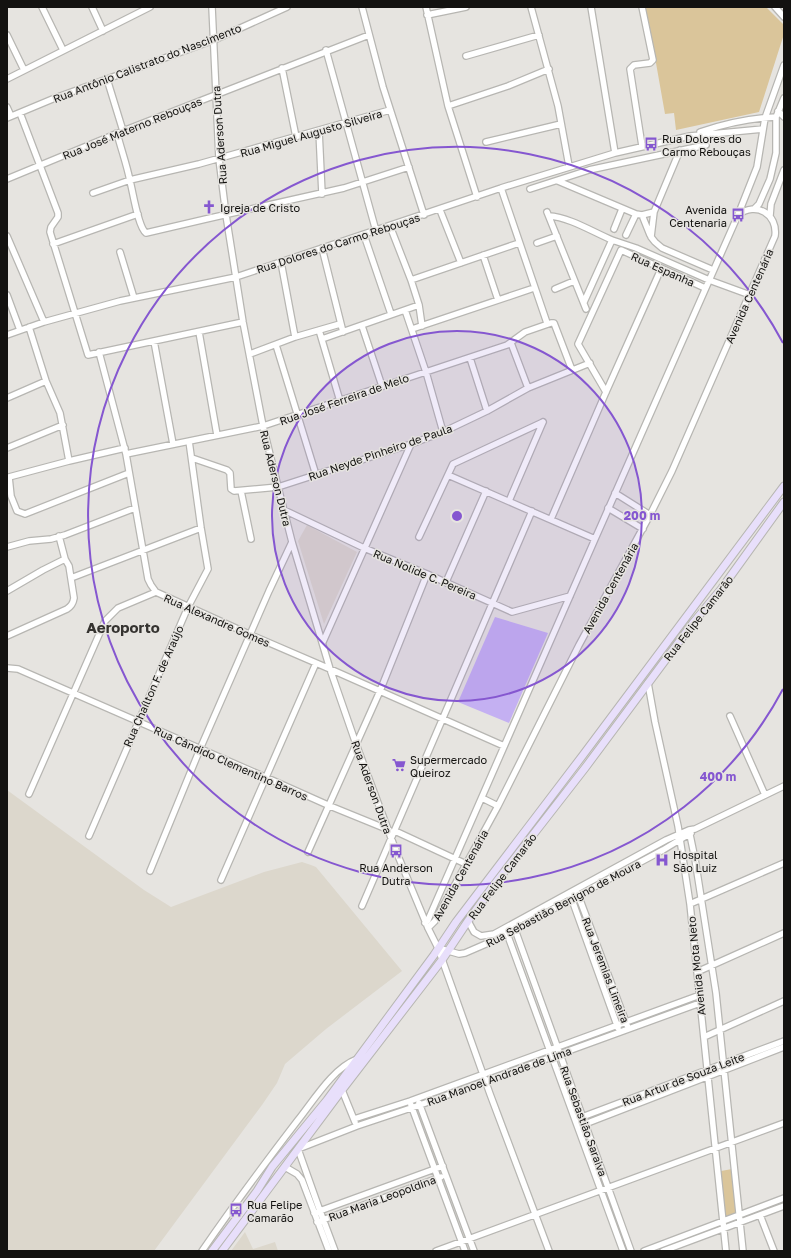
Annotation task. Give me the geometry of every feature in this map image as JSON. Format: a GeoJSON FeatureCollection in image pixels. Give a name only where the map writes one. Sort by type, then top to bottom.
{"type":"FeatureCollection","features":[{"type":"Feature","properties":{"kind":"main road","name":"Rua Felipe Camarão"},"geometry":{"type":"LineString","coordinates":[[212,1251],[257,1191],[272,1167],[327,1100],[784,486]]}},
{"type":"Feature","properties":{"kind":"main road","name":"Rua Felipe Camarão"},"geometry":{"type":"LineString","coordinates":[[222,1251],[342,1090],[448,952],[468,921],[585,768],[693,622],[722,588],[784,502]]}},
{"type":"Feature","properties":{"kind":"main road"},"geometry":{"type":"LineString","coordinates":[[722,588],[749,548],[744,544],[737,548]]}},
{"type":"Feature","properties":{"kind":"main road"},"geometry":{"type":"LineString","coordinates":[[611,717],[606,729],[609,732],[613,729]]}},
{"type":"Feature","properties":{"kind":"main road"},"geometry":{"type":"LineString","coordinates":[[583,755],[586,754],[589,757],[585,768]]}},
{"type":"Feature","properties":{"kind":"main road"},"geometry":{"type":"LineString","coordinates":[[285,1167],[280,1163],[280,1159],[305,1126]]}},
{"type":"Feature","properties":{"kind":"street"},"geometry":{"type":"LineString","coordinates":[[42,7],[63,50]]}},
{"type":"Feature","properties":{"kind":"street"},"geometry":{"type":"LineString","coordinates":[[92,7],[104,31]]}},
{"type":"Feature","properties":{"kind":"street"},"geometry":{"type":"LineString","coordinates":[[7,78],[104,31],[142,9],[150,7]]}},
{"type":"Feature","properties":{"kind":"street","name":"Rua Aderson Dutra"},"geometry":{"type":"LineString","coordinates":[[212,7],[219,159],[226,215],[243,322],[263,426],[292,542],[330,669],[356,744],[392,831]]}},
{"type":"Feature","properties":{"kind":"street","name":"Rua Antônio Calistrato do Nascimento"},"geometry":{"type":"LineString","coordinates":[[9,117],[55,98],[214,40],[287,7]]}},
{"type":"Feature","properties":{"kind":"street"},"geometry":{"type":"LineString","coordinates":[[362,7],[390,110],[424,215]]}},
{"type":"Feature","properties":{"kind":"street"},"geometry":{"type":"LineString","coordinates":[[426,7],[448,106],[477,196]]}},
{"type":"Feature","properties":{"kind":"street"},"geometry":{"type":"LineString","coordinates":[[427,15],[466,7]]}},
{"type":"Feature","properties":{"kind":"street"},"geometry":{"type":"LineString","coordinates":[[531,7],[562,124],[569,166]]}},
{"type":"Feature","properties":{"kind":"street"},"geometry":{"type":"LineString","coordinates":[[591,7],[615,153]]}},
{"type":"Feature","properties":{"kind":"street"},"geometry":{"type":"LineString","coordinates":[[642,7],[653,61],[631,67],[642,146]]}},
{"type":"Feature","properties":{"kind":"street"},"geometry":{"type":"LineString","coordinates":[[775,7],[784,17]]}},
{"type":"Feature","properties":{"kind":"street","name":"Rua José Materno Rebouças"},"geometry":{"type":"LineString","coordinates":[[7,178],[369,34]]}},
{"type":"Feature","properties":{"kind":"street"},"geometry":{"type":"LineString","coordinates":[[7,35],[24,70]]}},
{"type":"Feature","properties":{"kind":"street"},"geometry":{"type":"LineString","coordinates":[[466,56],[539,35]]}},
{"type":"Feature","properties":{"kind":"street"},"geometry":{"type":"LineString","coordinates":[[326,50],[376,230]]}},
{"type":"Feature","properties":{"kind":"street","name":"Avenida Centenária"},"geometry":{"type":"LineString","coordinates":[[428,928],[428,920],[738,215],[757,167],[762,129],[784,66]]}},
{"type":"Feature","properties":{"kind":"street"},"geometry":{"type":"LineString","coordinates":[[282,68],[296,137]]}},
{"type":"Feature","properties":{"kind":"street"},"geometry":{"type":"LineString","coordinates":[[448,106],[513,84],[548,69]]}},
{"type":"Feature","properties":{"kind":"street"},"geometry":{"type":"LineString","coordinates":[[107,79],[123,131]]}},
{"type":"Feature","properties":{"kind":"street"},"geometry":{"type":"LineString","coordinates":[[754,209],[759,204],[770,178],[776,152],[776,117],[784,98]]}},
{"type":"Feature","properties":{"kind":"street"},"geometry":{"type":"LineString","coordinates":[[7,107],[9,117]]}},
{"type":"Feature","properties":{"kind":"street","name":"Rua Miguel Augusto Silveira"},"geometry":{"type":"LineString","coordinates":[[93,193],[130,180],[219,159],[390,110]]}},
{"type":"Feature","properties":{"kind":"street"},"geometry":{"type":"LineString","coordinates":[[778,111],[784,117]]}},
{"type":"Feature","properties":{"kind":"street"},"geometry":{"type":"LineString","coordinates":[[20,113],[58,217],[51,227],[50,232],[88,355],[243,322]]}},
{"type":"Feature","properties":{"kind":"street","name":"Rua Dolores do Carmo Rebouças"},"geometry":{"type":"LineString","coordinates":[[690,136],[712,128],[748,119],[776,117]]}},
{"type":"Feature","properties":{"kind":"street"},"geometry":{"type":"LineString","coordinates":[[486,142],[562,124]]}},
{"type":"Feature","properties":{"kind":"street","name":"Rua Dolores do Carmo Rebouças"},"geometry":{"type":"LineString","coordinates":[[7,335],[44,322],[134,298],[236,277],[440,210],[501,188],[615,153],[690,136],[762,129]]}},
{"type":"Feature","properties":{"kind":"street"},"geometry":{"type":"LineString","coordinates":[[319,131],[322,194]]}},
{"type":"Feature","properties":{"kind":"street"},"geometry":{"type":"LineString","coordinates":[[117,133],[138,214],[145,233],[206,218],[322,194],[409,167]]}},
{"type":"Feature","properties":{"kind":"street"},"geometry":{"type":"LineString","coordinates":[[530,189],[589,170],[706,145]]}},
{"type":"Feature","properties":{"kind":"street"},"geometry":{"type":"LineString","coordinates":[[651,237],[654,212],[680,150]]}},
{"type":"Feature","properties":{"kind":"street","name":"Avenida Centenária"},"geometry":{"type":"LineString","coordinates":[[428,928],[435,921],[498,806],[579,645],[650,515],[672,471],[775,236],[774,223],[770,216],[771,204],[784,170]]}},
{"type":"Feature","properties":{"kind":"street"},"geometry":{"type":"LineString","coordinates":[[770,178],[779,183]]}},
{"type":"Feature","properties":{"kind":"street"},"geometry":{"type":"LineString","coordinates":[[558,181],[636,214],[642,215],[654,212]]}},
{"type":"Feature","properties":{"kind":"street"},"geometry":{"type":"LineString","coordinates":[[501,188],[534,288],[572,370]]}},
{"type":"Feature","properties":{"kind":"street"},"geometry":{"type":"LineString","coordinates":[[614,229],[622,209]]}},
{"type":"Feature","properties":{"kind":"street"},"geometry":{"type":"LineString","coordinates":[[738,215],[746,210],[754,209],[763,211],[770,216]]}},
{"type":"Feature","properties":{"kind":"street"},"geometry":{"type":"LineString","coordinates":[[440,210],[461,263]]}},
{"type":"Feature","properties":{"kind":"street"},"geometry":{"type":"LineString","coordinates":[[54,244],[138,214]]}},
{"type":"Feature","properties":{"kind":"street"},"geometry":{"type":"LineString","coordinates":[[586,309],[548,214],[568,220],[709,280],[750,295]]}},
{"type":"Feature","properties":{"kind":"street"},"geometry":{"type":"LineString","coordinates":[[626,235],[636,214]]}},
{"type":"Feature","properties":{"kind":"street"},"geometry":{"type":"LineString","coordinates":[[642,215],[651,237],[662,248],[713,270]]}},
{"type":"Feature","properties":{"kind":"street"},"geometry":{"type":"LineString","coordinates":[[390,226],[411,280],[419,305],[422,326]]}},
{"type":"Feature","properties":{"kind":"street"},"geometry":{"type":"LineString","coordinates":[[364,234],[391,314]]}},
{"type":"Feature","properties":{"kind":"street"},"geometry":{"type":"LineString","coordinates":[[7,236],[9,245],[44,322]]}},
{"type":"Feature","properties":{"kind":"street"},"geometry":{"type":"LineString","coordinates":[[537,243],[557,236]]}},
{"type":"Feature","properties":{"kind":"street"},"geometry":{"type":"LineString","coordinates":[[584,302],[612,240]]}},
{"type":"Feature","properties":{"kind":"street"},"geometry":{"type":"LineString","coordinates":[[411,280],[519,242]]}},
{"type":"Feature","properties":{"kind":"street"},"geometry":{"type":"LineString","coordinates":[[322,248],[343,332]]}},
{"type":"Feature","properties":{"kind":"street","name":"Rua Espanha"},"geometry":{"type":"LineString","coordinates":[[590,363],[578,344],[620,250],[706,288]]}},
{"type":"Feature","properties":{"kind":"street"},"geometry":{"type":"LineString","coordinates":[[120,252],[134,298]]}},
{"type":"Feature","properties":{"kind":"street"},"geometry":{"type":"LineString","coordinates":[[669,263],[674,253]]}},
{"type":"Feature","properties":{"kind":"street"},"geometry":{"type":"LineString","coordinates":[[483,255],[498,300]]}},
{"type":"Feature","properties":{"kind":"street"},"geometry":{"type":"LineString","coordinates":[[281,262],[295,337]]}},
{"type":"Feature","properties":{"kind":"street"},"geometry":{"type":"LineString","coordinates":[[551,519],[661,269]]}},
{"type":"Feature","properties":{"kind":"street"},"geometry":{"type":"LineString","coordinates":[[555,289],[574,281]]}},
{"type":"Feature","properties":{"kind":"street"},"geometry":{"type":"LineString","coordinates":[[412,329],[534,288]]}},
{"type":"Feature","properties":{"kind":"street"},"geometry":{"type":"LineString","coordinates":[[7,295],[20,330]]}},
{"type":"Feature","properties":{"kind":"street"},"geometry":{"type":"LineString","coordinates":[[322,340],[419,305]]}},
{"type":"Feature","properties":{"kind":"street"},"geometry":{"type":"LineString","coordinates":[[405,310],[426,372],[443,432]]}},
{"type":"Feature","properties":{"kind":"street"},"geometry":{"type":"LineString","coordinates":[[250,354],[295,337],[340,324]]}},
{"type":"Feature","properties":{"kind":"street","name":"Rua José Ferreira de Melo"},"geometry":{"type":"LineString","coordinates":[[9,497],[9,477],[69,461],[173,444],[263,426],[470,358],[511,343],[525,332],[550,324]]}},
{"type":"Feature","properties":{"kind":"street"},"geometry":{"type":"LineString","coordinates":[[362,326],[382,386]]}},
{"type":"Feature","properties":{"kind":"street"},"geometry":{"type":"LineString","coordinates":[[29,327],[46,381],[60,413],[69,461]]}},
{"type":"Feature","properties":{"kind":"street"},"geometry":{"type":"LineString","coordinates":[[319,330],[340,401]]}},
{"type":"Feature","properties":{"kind":"street"},"geometry":{"type":"LineString","coordinates":[[199,332],[217,436]]}},
{"type":"Feature","properties":{"kind":"street"},"geometry":{"type":"LineString","coordinates":[[154,341],[173,444]]}},
{"type":"Feature","properties":{"kind":"street"},"geometry":{"type":"LineString","coordinates":[[511,343],[528,388]]}},
{"type":"Feature","properties":{"kind":"street"},"geometry":{"type":"LineString","coordinates":[[276,345],[316,475]]}},
{"type":"Feature","properties":{"kind":"street","name":"Rua Alexandre Gomes"},"geometry":{"type":"LineString","coordinates":[[99,352],[125,451],[148,579],[150,585],[156,592],[504,746]]}},
{"type":"Feature","properties":{"kind":"street"},"geometry":{"type":"LineString","coordinates":[[470,358],[487,411]]}},
{"type":"Feature","properties":{"kind":"street"},"geometry":{"type":"LineString","coordinates":[[590,363],[606,392]]}},
{"type":"Feature","properties":{"kind":"street","name":"Rua Neyde Pinheiro de Paula"},"geometry":{"type":"LineString","coordinates":[[241,491],[278,487],[411,444],[443,432],[487,411],[528,388],[590,363]]}},
{"type":"Feature","properties":{"kind":"street"},"geometry":{"type":"LineString","coordinates":[[7,398],[46,381]]}},
{"type":"Feature","properties":{"kind":"street"},"geometry":{"type":"LineString","coordinates":[[419,537],[453,464],[543,422],[509,501]]}},
{"type":"Feature","properties":{"kind":"street"},"geometry":{"type":"LineString","coordinates":[[7,448],[63,425]]}},
{"type":"Feature","properties":{"kind":"street","name":"Rua Chaílton F. de Araújo"},"geometry":{"type":"LineString","coordinates":[[89,836],[188,607],[208,569],[189,441]]}},
{"type":"Feature","properties":{"kind":"street"},"geometry":{"type":"LineString","coordinates":[[323,642],[411,444]]}},
{"type":"Feature","properties":{"kind":"street"},"geometry":{"type":"LineString","coordinates":[[192,458],[227,470],[230,473],[231,489],[234,491],[241,491],[251,539]]}},
{"type":"Feature","properties":{"kind":"street"},"geometry":{"type":"LineString","coordinates":[[9,497],[17,511],[25,514],[129,473]]}},
{"type":"Feature","properties":{"kind":"street"},"geometry":{"type":"LineString","coordinates":[[448,475],[595,539]]}},
{"type":"Feature","properties":{"kind":"street"},"geometry":{"type":"LineString","coordinates":[[446,582],[486,491]]}},
{"type":"Feature","properties":{"kind":"street"},"geometry":{"type":"LineString","coordinates":[[615,493],[650,515]]}},
{"type":"Feature","properties":{"kind":"street"},"geometry":{"type":"LineString","coordinates":[[7,547],[29,541],[51,539],[135,508]]}},
{"type":"Feature","properties":{"kind":"street"},"geometry":{"type":"LineString","coordinates":[[608,508],[643,528]]}},
{"type":"Feature","properties":{"kind":"street","name":"Rua Nolide C. Pereira"},"geometry":{"type":"LineString","coordinates":[[284,510],[364,548],[446,582],[512,612],[570,596]]}},
{"type":"Feature","properties":{"kind":"street"},"geometry":{"type":"LineString","coordinates":[[362,906],[392,839],[392,831],[493,604],[532,511]]}},
{"type":"Feature","properties":{"kind":"street"},"geometry":{"type":"LineString","coordinates":[[71,578],[201,528]]}},
{"type":"Feature","properties":{"kind":"street"},"geometry":{"type":"LineString","coordinates":[[7,636],[67,609],[73,603],[74,598],[69,566],[65,559],[59,536]]}},
{"type":"Feature","properties":{"kind":"street"},"geometry":{"type":"LineString","coordinates":[[150,870],[200,749],[251,635],[269,590],[292,542]]}},
{"type":"Feature","properties":{"kind":"street"},"geometry":{"type":"LineString","coordinates":[[7,591],[65,559]]}},
{"type":"Feature","properties":{"kind":"street"},"geometry":{"type":"LineString","coordinates":[[308,852],[330,806],[380,691],[427,574]]}},
{"type":"Feature","properties":{"kind":"street"},"geometry":{"type":"LineString","coordinates":[[29,794],[105,621],[118,608],[156,592]]}},
{"type":"Feature","properties":{"kind":"street"},"geometry":{"type":"LineString","coordinates":[[221,880],[316,662]]}},
{"type":"Feature","properties":{"kind":"street","name":"Rua Cândido Clementino Barros"},"geometry":{"type":"LineString","coordinates":[[7,668],[18,669],[466,864]]}},
{"type":"Feature","properties":{"kind":"street","name":"Avenida Mota Neto"},"geometry":{"type":"LineString","coordinates":[[648,684],[654,722],[680,837],[690,904],[726,1251]]}},
{"type":"Feature","properties":{"kind":"street"},"geometry":{"type":"LineString","coordinates":[[730,716],[765,795]]}},
{"type":"Feature","properties":{"kind":"street","name":"Rua Sebastião Benigno de Moura"},"geometry":{"type":"LineString","coordinates":[[448,952],[459,954],[465,953],[569,893],[577,892],[622,872],[689,832],[784,786]]}},
{"type":"Feature","properties":{"kind":"street"},"geometry":{"type":"LineString","coordinates":[[482,798],[498,806]]}},
{"type":"Feature","properties":{"kind":"street","name":"Avenida Mota Neto"},"geometry":{"type":"LineString","coordinates":[[689,832],[712,965],[724,1063],[743,1251]]}},
{"type":"Feature","properties":{"kind":"street","name":"Rua Sebastião Benigno de Moura"},"geometry":{"type":"LineString","coordinates":[[514,926],[571,899],[577,892],[618,866],[680,837]]}},
{"type":"Feature","properties":{"kind":"street","name":"Rua Aderson Dutra"},"geometry":{"type":"LineString","coordinates":[[392,839],[428,928],[434,948],[442,960],[549,1251]]}},
{"type":"Feature","properties":{"kind":"street"},"geometry":{"type":"LineString","coordinates":[[690,904],[784,863]]}},
{"type":"Feature","properties":{"kind":"street"},"geometry":{"type":"LineString","coordinates":[[618,866],[622,872]]}},
{"type":"Feature","properties":{"kind":"street","name":"Rua Jeremias Limeira"},"geometry":{"type":"LineString","coordinates":[[577,892],[628,1029]]}},
{"type":"Feature","properties":{"kind":"street","name":"Rua Jeremias Limeira"},"geometry":{"type":"LineString","coordinates":[[569,893],[619,1032]]}},
{"type":"Feature","properties":{"kind":"street","name":"Rua Sebastião Benigno de Moura"},"geometry":{"type":"LineString","coordinates":[[468,921],[474,932],[481,936],[507,930]]}},
{"type":"Feature","properties":{"kind":"street","name":"Rua Sebastião Saraiva"},"geometry":{"type":"LineString","coordinates":[[514,926],[631,1251]]}},
{"type":"Feature","properties":{"kind":"street","name":"Rua Sebastião Saraiva"},"geometry":{"type":"LineString","coordinates":[[507,930],[623,1251]]}},
{"type":"Feature","properties":{"kind":"street"},"geometry":{"type":"LineString","coordinates":[[697,972],[784,933]]}},
{"type":"Feature","properties":{"kind":"street"},"geometry":{"type":"LineString","coordinates":[[436,952],[448,952]]}},
{"type":"Feature","properties":{"kind":"street"},"geometry":{"type":"LineString","coordinates":[[594,961],[602,957]]}},
{"type":"Feature","properties":{"kind":"street","name":"Rua Manoel Andrade de Lima"},"geometry":{"type":"LineString","coordinates":[[354,1119],[410,1101],[483,1073],[700,995]]}},
{"type":"Feature","properties":{"kind":"street"},"geometry":{"type":"LineString","coordinates":[[704,1037],[784,1001]]}},
{"type":"Feature","properties":{"kind":"street","name":"Rua Manoel Andrade de Lima"},"geometry":{"type":"LineString","coordinates":[[298,1149],[357,1126],[412,1108],[700,1003]]}},
{"type":"Feature","properties":{"kind":"street","name":"Rua Artur de Souza Leite"},"geometry":{"type":"LineString","coordinates":[[582,1117],[784,1041]]}},
{"type":"Feature","properties":{"kind":"street","name":"Rua Artur de Souza Leite"},"geometry":{"type":"LineString","coordinates":[[585,1124],[784,1047]]}},
{"type":"Feature","properties":{"kind":"street","name":"Rua Felipe Camarão"},"geometry":{"type":"LineString","coordinates":[[202,1251],[269,1158],[331,1078],[348,1062],[357,1059]]}},
{"type":"Feature","properties":{"kind":"street"},"geometry":{"type":"LineString","coordinates":[[675,1082],[677,1088]]}},
{"type":"Feature","properties":{"kind":"street"},"geometry":{"type":"LineString","coordinates":[[342,1090],[357,1126]]}},
{"type":"Feature","properties":{"kind":"street"},"geometry":{"type":"LineString","coordinates":[[418,1098],[474,1251]]}},
{"type":"Feature","properties":{"kind":"street"},"geometry":{"type":"LineString","coordinates":[[410,1101],[465,1251]]}},
{"type":"Feature","properties":{"kind":"street"},"geometry":{"type":"LineString","coordinates":[[436,1251],[784,1123]]}},
{"type":"Feature","properties":{"kind":"street"},"geometry":{"type":"LineString","coordinates":[[583,1139],[589,1136]]}},
{"type":"Feature","properties":{"kind":"street"},"geometry":{"type":"LineString","coordinates":[[298,1149],[328,1251]]}},
{"type":"Feature","properties":{"kind":"street","name":"Rua Maria Leopoldina"},"geometry":{"type":"LineString","coordinates":[[317,1212],[442,1166]]}},
{"type":"Feature","properties":{"kind":"street"},"geometry":{"type":"LineString","coordinates":[[285,1167],[298,1174],[317,1212]]}},
{"type":"Feature","properties":{"kind":"street","name":"Rua Maria Leopoldina"},"geometry":{"type":"LineString","coordinates":[[320,1221],[446,1175]]}},
{"type":"Feature","properties":{"kind":"street"},"geometry":{"type":"LineString","coordinates":[[398,1182],[402,1191]]}},
{"type":"Feature","properties":{"kind":"street"},"geometry":{"type":"LineString","coordinates":[[644,1251],[784,1198]]}},
{"type":"Feature","properties":{"kind":"street"},"geometry":{"type":"LineString","coordinates":[[662,1251],[784,1206]]}},
{"type":"Feature","properties":{"kind":"street"},"geometry":{"type":"LineString","coordinates":[[760,1215],[774,1251]]}},
{"type":"Feature","properties":{"kind":"street"},"geometry":{"type":"LineString","coordinates":[[320,1221],[336,1251]]}},
{"type":"Feature","properties":{"kind":"shaded area"},"geometry":{"type":"Polygon","coordinates":[[[645,7],[766,7],[783,24],[784,34],[759,112],[676,130],[674,113],[665,114],[645,7]]]}},
{"type":"Feature","properties":{"kind":"shaded area"},"geometry":{"type":"Polygon","coordinates":[[[307,525],[357,552],[324,624],[298,541],[307,525]]]}},
{"type":"Feature","properties":{"kind":"shaded area"},"geometry":{"type":"Polygon","coordinates":[[[495,617],[548,633],[509,723],[458,702],[495,617]]]}},
{"type":"Feature","properties":{"kind":"shaded area"},"geometry":{"type":"Polygon","coordinates":[[[7,790],[144,890],[171,907],[264,872],[302,862],[316,867],[402,971],[326,1029],[285,1064],[277,1083],[262,1105],[154,1251],[7,1251],[7,790]]]}},
{"type":"Feature","properties":{"kind":"shaded area"},"geometry":{"type":"Polygon","coordinates":[[[732,1169],[736,1213],[723,1217],[721,1171],[732,1169]]]}},
{"type":"Feature","properties":{"kind":"shaded area"},"geometry":{"type":"Polygon","coordinates":[[[245,1232],[253,1249],[275,1242],[278,1251],[231,1251],[245,1232]]]}},
{"type":"Feature","properties":{"kind":"place","name":"Rua Dolores do Carmo Rebouças"},"geometry":{"type":"Point","coordinates":[651,144]}},
{"type":"Feature","properties":{"kind":"place","name":"Igreja de Cristo"},"geometry":{"type":"Point","coordinates":[209,207]}},
{"type":"Feature","properties":{"kind":"place","name":"Avenida Centenaria"},"geometry":{"type":"Point","coordinates":[738,215]}},
{"type":"Feature","properties":{"kind":"place","name":"Supermercado Queiroz"},"geometry":{"type":"Point","coordinates":[399,765]}},
{"type":"Feature","properties":{"kind":"place","name":"Rua Anderson Dutra"},"geometry":{"type":"Point","coordinates":[396,851]}},
{"type":"Feature","properties":{"kind":"place","name":"Hospital São Luiz"},"geometry":{"type":"Point","coordinates":[662,860]}},
{"type":"Feature","properties":{"kind":"place","name":"Rua Felipe Camarão"},"geometry":{"type":"Point","coordinates":[236,1210]}},
{"type":"Feature","properties":{"kind":"district","name":"Aeroporto"},"geometry":{"type":"Point","coordinates":[123,627]}}]}
